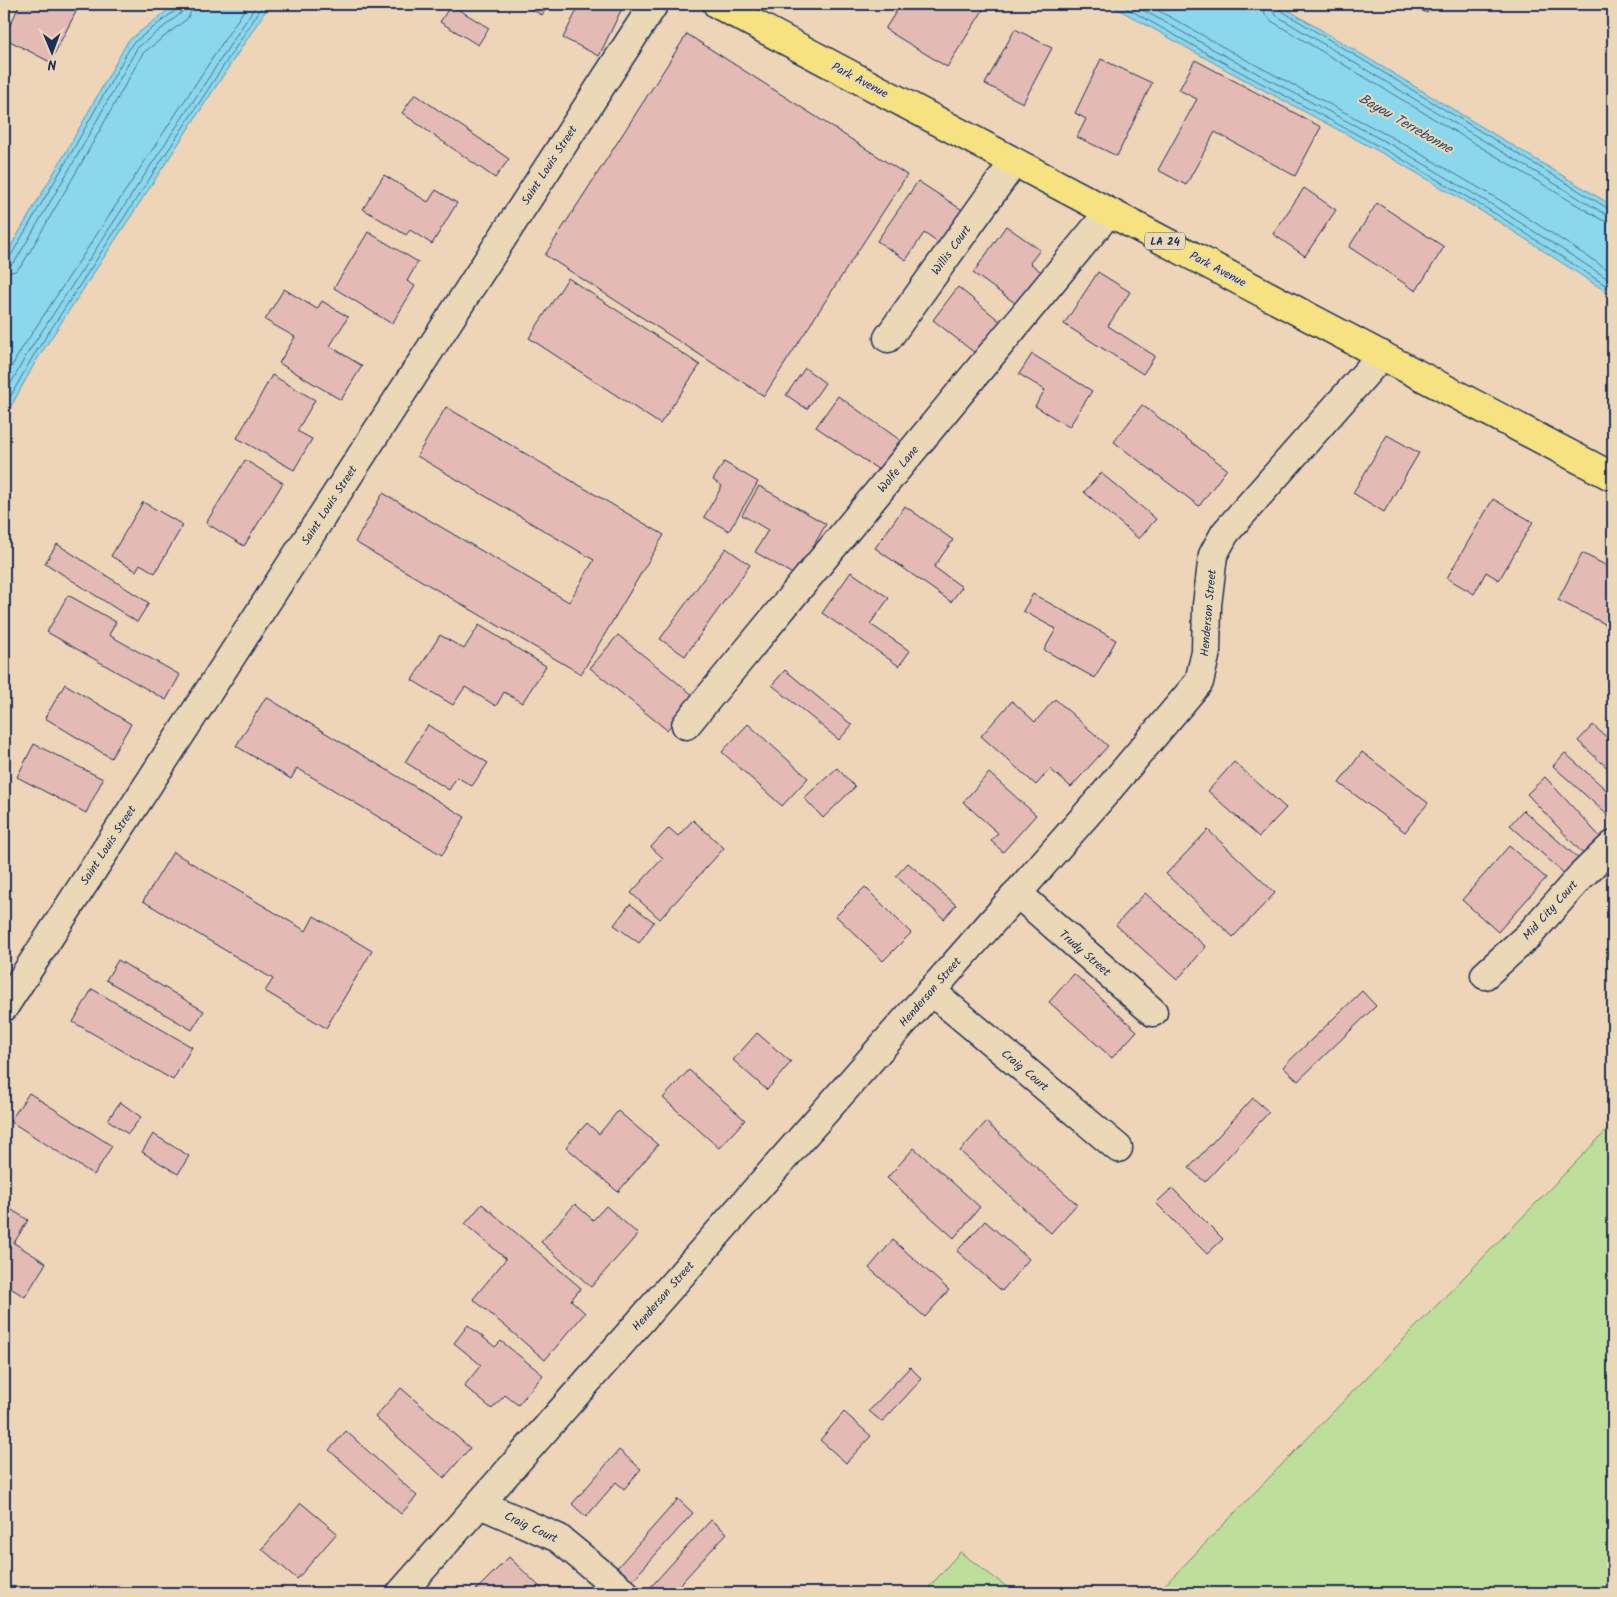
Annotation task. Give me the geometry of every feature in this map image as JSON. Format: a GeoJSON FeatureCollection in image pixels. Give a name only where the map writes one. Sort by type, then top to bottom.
{"type":"FeatureCollection","features":[{"type":"Feature","properties":{"kind":"main road","name":"Park Avenue"},"geometry":{"type":"LineString","coordinates":[[717,4],[1613,477]]}},
{"type":"Feature","properties":{"kind":"street","name":"Saint Louis Street"},"geometry":{"type":"LineString","coordinates":[[4,1007],[654,4]]}},
{"type":"Feature","properties":{"kind":"street","name":"Willis Court"},"geometry":{"type":"LineString","coordinates":[[888,338],[1014,162]]}},
{"type":"Feature","properties":{"kind":"street","name":"Wolfe Lane"},"geometry":{"type":"LineString","coordinates":[[686,725],[1109,212]]}},
{"type":"Feature","properties":{"kind":"street","name":"Henderson Street"},"geometry":{"type":"LineString","coordinates":[[401,1593],[1102,797],[1200,682],[1206,652],[1207,605],[1214,555],[1225,533],[1382,355]]}},
{"type":"Feature","properties":{"kind":"street","name":"Mid City Court"},"geometry":{"type":"LineString","coordinates":[[1486,975],[1529,935],[1580,877],[1613,845]]}},
{"type":"Feature","properties":{"kind":"street","name":"Trudy Street"},"geometry":{"type":"LineString","coordinates":[[1017,893],[1153,1012]]}},
{"type":"Feature","properties":{"kind":"street","name":"Craig Court"},"geometry":{"type":"LineString","coordinates":[[931,991],[1118,1148]]}},
{"type":"Feature","properties":{"kind":"street","name":"Craig Court"},"geometry":{"type":"LineString","coordinates":[[480,1504],[558,1538],[625,1593]]}},
{"type":"Feature","properties":{"kind":"green space"},"geometry":{"type":"Polygon","coordinates":[[[1613,1123],[1613,1593],[1157,1593],[1609,1128],[1613,1123]]]}},
{"type":"Feature","properties":{"kind":"green space"},"geometry":{"type":"Polygon","coordinates":[[[960,1552],[1015,1593],[924,1593],[960,1552]]]}},
{"type":"Feature","properties":{"kind":"water"},"geometry":{"type":"Polygon","coordinates":[[[176,4],[270,4],[36,361],[4,419],[4,258],[128,41],[176,4]]]}},
{"type":"Feature","properties":{"kind":"water","name":"Bayou Terrebonne"},"geometry":{"type":"Polygon","coordinates":[[[1109,4],[1278,4],[1613,206],[1613,296],[1493,218],[1393,159],[1232,73],[1109,4]]]}},
{"type":"Feature","properties":{"kind":"building"},"geometry":{"type":"Polygon","coordinates":[[[20,4],[80,4],[50,62],[4,38],[20,4]]]}},
{"type":"Feature","properties":{"kind":"building"},"geometry":{"type":"Polygon","coordinates":[[[521,4],[549,4],[542,15],[521,4]]]}},
{"type":"Feature","properties":{"kind":"building"},"geometry":{"type":"Polygon","coordinates":[[[580,4],[624,4],[599,56],[563,38],[580,4]]]}},
{"type":"Feature","properties":{"kind":"building"},"geometry":{"type":"Polygon","coordinates":[[[901,4],[987,4],[947,67],[885,29],[901,4]]]}},
{"type":"Feature","properties":{"kind":"building"},"geometry":{"type":"Polygon","coordinates":[[[1408,4],[1432,4],[1427,13],[1408,4]]]}},
{"type":"Feature","properties":{"kind":"building"},"geometry":{"type":"Polygon","coordinates":[[[451,5],[489,28],[478,45],[440,22],[451,5]]]}},
{"type":"Feature","properties":{"kind":"building"},"geometry":{"type":"Polygon","coordinates":[[[1015,29],[1052,48],[1023,103],[985,84],[1015,29]]]}},
{"type":"Feature","properties":{"kind":"building"},"geometry":{"type":"Polygon","coordinates":[[[687,34],[907,175],[764,396],[545,255],[687,34]]]}},
{"type":"Feature","properties":{"kind":"building"},"geometry":{"type":"Polygon","coordinates":[[[1101,59],[1152,83],[1117,156],[1077,137],[1086,119],[1075,113],[1101,59]]]}},
{"type":"Feature","properties":{"kind":"building"},"geometry":{"type":"Polygon","coordinates":[[[1195,60],[1321,127],[1295,176],[1215,132],[1186,185],[1158,170],[1197,99],[1179,90],[1195,60]]]}},
{"type":"Feature","properties":{"kind":"building"},"geometry":{"type":"Polygon","coordinates":[[[415,94],[509,159],[495,178],[402,113],[415,94]]]}},
{"type":"Feature","properties":{"kind":"building"},"geometry":{"type":"Polygon","coordinates":[[[384,175],[428,202],[436,190],[457,203],[432,244],[410,230],[406,235],[363,209],[384,175]]]}},
{"type":"Feature","properties":{"kind":"building"},"geometry":{"type":"Polygon","coordinates":[[[918,181],[973,217],[950,251],[924,233],[906,260],[877,241],[918,181]]]}},
{"type":"Feature","properties":{"kind":"building"},"geometry":{"type":"Polygon","coordinates":[[[1304,188],[1336,210],[1305,256],[1273,234],[1304,188]]]}},
{"type":"Feature","properties":{"kind":"building"},"geometry":{"type":"Polygon","coordinates":[[[1377,203],[1444,247],[1416,291],[1349,247],[1377,203]]]}},
{"type":"Feature","properties":{"kind":"building"},"geometry":{"type":"Polygon","coordinates":[[[1006,226],[1040,250],[1030,263],[1045,275],[1022,308],[973,273],[1006,226]]]}},
{"type":"Feature","properties":{"kind":"building"},"geometry":{"type":"Polygon","coordinates":[[[368,232],[418,262],[407,281],[415,286],[392,324],[334,288],[368,232]]]}},
{"type":"Feature","properties":{"kind":"building"},"geometry":{"type":"Polygon","coordinates":[[[1098,272],[1130,292],[1108,326],[1155,356],[1143,374],[1064,324],[1098,272]]]}},
{"type":"Feature","properties":{"kind":"building"},"geometry":{"type":"Polygon","coordinates":[[[568,278],[700,365],[660,424],[529,338],[568,278]]]}},
{"type":"Feature","properties":{"kind":"building"},"geometry":{"type":"Polygon","coordinates":[[[958,287],[1006,326],[980,357],[933,320],[958,287]]]}},
{"type":"Feature","properties":{"kind":"building"},"geometry":{"type":"Polygon","coordinates":[[[284,289],[317,309],[322,301],[348,317],[330,346],[362,366],[341,400],[279,363],[295,337],[265,320],[284,289]]]}},
{"type":"Feature","properties":{"kind":"building"},"geometry":{"type":"Polygon","coordinates":[[[1032,354],[1092,391],[1069,427],[1035,406],[1045,390],[1019,374],[1032,354]]]}},
{"type":"Feature","properties":{"kind":"building"},"geometry":{"type":"Polygon","coordinates":[[[805,368],[825,383],[807,409],[786,395],[805,368]]]}},
{"type":"Feature","properties":{"kind":"building"},"geometry":{"type":"Polygon","coordinates":[[[272,375],[315,400],[297,431],[312,439],[294,470],[237,438],[272,375]]]}},
{"type":"Feature","properties":{"kind":"building"},"geometry":{"type":"Polygon","coordinates":[[[838,396],[900,440],[879,470],[816,427],[838,396]]]}},
{"type":"Feature","properties":{"kind":"building"},"geometry":{"type":"Polygon","coordinates":[[[1142,405],[1227,469],[1199,506],[1114,442],[1142,405]]]}},
{"type":"Feature","properties":{"kind":"building"},"geometry":{"type":"Polygon","coordinates":[[[446,407],[664,535],[581,674],[355,542],[383,493],[569,602],[594,560],[417,456],[446,407]]]}},
{"type":"Feature","properties":{"kind":"building"},"geometry":{"type":"Polygon","coordinates":[[[1387,435],[1419,453],[1384,512],[1353,493],[1387,435]]]}},
{"type":"Feature","properties":{"kind":"building"},"geometry":{"type":"Polygon","coordinates":[[[245,460],[283,483],[244,546],[206,523],[245,460]]]}},
{"type":"Feature","properties":{"kind":"building"},"geometry":{"type":"Polygon","coordinates":[[[724,462],[758,482],[729,531],[704,517],[722,486],[713,480],[724,462]]]}},
{"type":"Feature","properties":{"kind":"building"},"geometry":{"type":"Polygon","coordinates":[[[1101,473],[1156,519],[1139,539],[1084,492],[1101,473]]]}},
{"type":"Feature","properties":{"kind":"building"},"geometry":{"type":"Polygon","coordinates":[[[759,486],[826,524],[796,576],[755,552],[768,530],[742,515],[759,486]]]}},
{"type":"Feature","properties":{"kind":"building"},"geometry":{"type":"Polygon","coordinates":[[[1493,499],[1533,522],[1499,580],[1486,572],[1474,594],[1447,578],[1493,499]]]}},
{"type":"Feature","properties":{"kind":"building"},"geometry":{"type":"Polygon","coordinates":[[[143,502],[183,525],[155,573],[140,564],[136,571],[111,556],[143,502]]]}},
{"type":"Feature","properties":{"kind":"building"},"geometry":{"type":"Polygon","coordinates":[[[905,506],[953,540],[934,567],[962,587],[951,602],[875,548],[905,506]]]}},
{"type":"Feature","properties":{"kind":"building"},"geometry":{"type":"Polygon","coordinates":[[[57,544],[149,603],[137,622],[45,563],[57,544]]]}},
{"type":"Feature","properties":{"kind":"building"},"geometry":{"type":"Polygon","coordinates":[[[726,548],[750,565],[685,656],[660,639],[726,548]]]}},
{"type":"Feature","properties":{"kind":"building"},"geometry":{"type":"Polygon","coordinates":[[[1582,553],[1613,569],[1613,613],[1607,625],[1558,600],[1582,553]]]}},
{"type":"Feature","properties":{"kind":"building"},"geometry":{"type":"Polygon","coordinates":[[[851,572],[889,598],[870,624],[910,651],[899,666],[822,613],[851,572]]]}},
{"type":"Feature","properties":{"kind":"building"},"geometry":{"type":"Polygon","coordinates":[[[1033,594],[1116,640],[1095,678],[1044,650],[1056,629],[1023,611],[1033,594]]]}},
{"type":"Feature","properties":{"kind":"building"},"geometry":{"type":"Polygon","coordinates":[[[68,595],[116,622],[109,635],[180,675],[166,700],[47,632],[68,595]]]}},
{"type":"Feature","properties":{"kind":"building"},"geometry":{"type":"Polygon","coordinates":[[[479,625],[546,666],[522,703],[504,692],[496,706],[465,687],[453,705],[412,680],[440,635],[464,649],[479,625]]]}},
{"type":"Feature","properties":{"kind":"building"},"geometry":{"type":"Polygon","coordinates":[[[618,635],[694,696],[667,730],[590,668],[618,635]]]}},
{"type":"Feature","properties":{"kind":"building"},"geometry":{"type":"Polygon","coordinates":[[[785,670],[852,725],[839,740],[772,685],[785,670]]]}},
{"type":"Feature","properties":{"kind":"building"},"geometry":{"type":"Polygon","coordinates":[[[65,684],[131,724],[111,758],[45,718],[65,684]]]}},
{"type":"Feature","properties":{"kind":"building"},"geometry":{"type":"Polygon","coordinates":[[[266,697],[465,817],[442,855],[297,768],[291,779],[236,746],[266,697]]]}},
{"type":"Feature","properties":{"kind":"building"},"geometry":{"type":"Polygon","coordinates":[[[1055,699],[1108,746],[1071,787],[1050,769],[1036,785],[981,736],[1012,701],[1035,722],[1055,699]]]}},
{"type":"Feature","properties":{"kind":"building"},"geometry":{"type":"Polygon","coordinates":[[[748,724],[808,778],[782,806],[722,752],[748,724]]]}},
{"type":"Feature","properties":{"kind":"building"},"geometry":{"type":"Polygon","coordinates":[[[428,725],[488,763],[472,786],[457,777],[449,790],[405,762],[428,725]]]}},
{"type":"Feature","properties":{"kind":"building"},"geometry":{"type":"Polygon","coordinates":[[[1593,725],[1613,743],[1613,773],[1578,741],[1593,725]]]}},
{"type":"Feature","properties":{"kind":"building"},"geometry":{"type":"Polygon","coordinates":[[[34,744],[103,779],[86,813],[17,777],[34,744]]]}},
{"type":"Feature","properties":{"kind":"building"},"geometry":{"type":"Polygon","coordinates":[[[1362,752],[1428,803],[1405,832],[1339,783],[1362,752]]]}},
{"type":"Feature","properties":{"kind":"building"},"geometry":{"type":"Polygon","coordinates":[[[1565,753],[1613,796],[1613,820],[1553,766],[1565,753]]]}},
{"type":"Feature","properties":{"kind":"building"},"geometry":{"type":"Polygon","coordinates":[[[1234,762],[1286,808],[1259,837],[1208,791],[1234,762]]]}},
{"type":"Feature","properties":{"kind":"building"},"geometry":{"type":"Polygon","coordinates":[[[837,768],[855,787],[823,818],[804,798],[837,768]]]}},
{"type":"Feature","properties":{"kind":"building"},"geometry":{"type":"Polygon","coordinates":[[[989,773],[1036,815],[1003,852],[991,841],[998,833],[963,802],[989,773]]]}},
{"type":"Feature","properties":{"kind":"building"},"geometry":{"type":"Polygon","coordinates":[[[1545,777],[1604,841],[1586,857],[1527,794],[1545,777]]]}},
{"type":"Feature","properties":{"kind":"building"},"geometry":{"type":"Polygon","coordinates":[[[1523,810],[1579,859],[1565,874],[1510,825],[1523,810]]]}},
{"type":"Feature","properties":{"kind":"building"},"geometry":{"type":"Polygon","coordinates":[[[693,820],[724,848],[660,919],[631,893],[663,858],[651,847],[669,828],[678,836],[693,820]]]}},
{"type":"Feature","properties":{"kind":"building"},"geometry":{"type":"Polygon","coordinates":[[[1208,830],[1275,893],[1233,937],[1166,874],[1208,830]]]}},
{"type":"Feature","properties":{"kind":"building"},"geometry":{"type":"Polygon","coordinates":[[[1509,846],[1546,878],[1498,932],[1462,900],[1509,846]]]}},
{"type":"Feature","properties":{"kind":"building"},"geometry":{"type":"Polygon","coordinates":[[[173,852],[306,931],[314,916],[372,951],[326,1028],[265,991],[273,979],[143,901],[173,852]]]}},
{"type":"Feature","properties":{"kind":"building"},"geometry":{"type":"Polygon","coordinates":[[[908,863],[956,905],[944,919],[896,876],[908,863]]]}},
{"type":"Feature","properties":{"kind":"building"},"geometry":{"type":"Polygon","coordinates":[[[865,887],[911,933],[883,961],[836,916],[865,887]]]}},
{"type":"Feature","properties":{"kind":"building"},"geometry":{"type":"Polygon","coordinates":[[[1145,893],[1206,947],[1177,980],[1116,925],[1145,893]]]}},
{"type":"Feature","properties":{"kind":"building"},"geometry":{"type":"Polygon","coordinates":[[[630,904],[654,922],[639,943],[614,925],[630,904]]]}},
{"type":"Feature","properties":{"kind":"building"},"geometry":{"type":"Polygon","coordinates":[[[118,960],[204,1011],[192,1030],[106,980],[118,960]]]}},
{"type":"Feature","properties":{"kind":"building"},"geometry":{"type":"Polygon","coordinates":[[[1074,974],[1137,1031],[1112,1058],[1049,1002],[1074,974]]]}},
{"type":"Feature","properties":{"kind":"building"},"geometry":{"type":"Polygon","coordinates":[[[92,989],[192,1047],[173,1080],[73,1022],[92,989]]]}},
{"type":"Feature","properties":{"kind":"building"},"geometry":{"type":"Polygon","coordinates":[[[1362,991],[1376,1006],[1298,1081],[1283,1067],[1362,991]]]}},
{"type":"Feature","properties":{"kind":"building"},"geometry":{"type":"Polygon","coordinates":[[[757,1033],[791,1062],[767,1090],[733,1060],[757,1033]]]}},
{"type":"Feature","properties":{"kind":"building"},"geometry":{"type":"Polygon","coordinates":[[[689,1070],[745,1120],[719,1148],[663,1098],[689,1070]]]}},
{"type":"Feature","properties":{"kind":"building"},"geometry":{"type":"Polygon","coordinates":[[[29,1093],[112,1146],[94,1175],[10,1121],[29,1093]]]}},
{"type":"Feature","properties":{"kind":"building"},"geometry":{"type":"Polygon","coordinates":[[[1253,1098],[1269,1112],[1205,1182],[1189,1168],[1253,1098]]]}},
{"type":"Feature","properties":{"kind":"building"},"geometry":{"type":"Polygon","coordinates":[[[120,1102],[141,1117],[128,1134],[108,1120],[120,1102]]]}},
{"type":"Feature","properties":{"kind":"building"},"geometry":{"type":"Polygon","coordinates":[[[618,1111],[658,1145],[618,1192],[566,1147],[587,1123],[599,1134],[618,1111]]]}},
{"type":"Feature","properties":{"kind":"building"},"geometry":{"type":"Polygon","coordinates":[[[986,1122],[1077,1204],[1051,1233],[960,1151],[986,1122]]]}},
{"type":"Feature","properties":{"kind":"building"},"geometry":{"type":"Polygon","coordinates":[[[153,1134],[189,1156],[178,1174],[142,1152],[153,1134]]]}},
{"type":"Feature","properties":{"kind":"building"},"geometry":{"type":"Polygon","coordinates":[[[914,1148],[980,1207],[954,1238],[887,1178],[914,1148]]]}},
{"type":"Feature","properties":{"kind":"building"},"geometry":{"type":"Polygon","coordinates":[[[1172,1188],[1223,1239],[1207,1254],[1156,1203],[1172,1188]]]}},
{"type":"Feature","properties":{"kind":"building"},"geometry":{"type":"Polygon","coordinates":[[[482,1204],[581,1288],[571,1300],[585,1313],[545,1360],[473,1299],[506,1259],[465,1224],[482,1204]]]}},
{"type":"Feature","properties":{"kind":"building"},"geometry":{"type":"Polygon","coordinates":[[[575,1204],[593,1220],[606,1206],[638,1234],[591,1287],[541,1242],[575,1204]]]}},
{"type":"Feature","properties":{"kind":"building"},"geometry":{"type":"Polygon","coordinates":[[[4,1205],[28,1220],[14,1243],[46,1263],[25,1297],[4,1284],[4,1205]]]}},
{"type":"Feature","properties":{"kind":"building"},"geometry":{"type":"Polygon","coordinates":[[[985,1221],[1029,1259],[1002,1291],[957,1251],[985,1221]]]}},
{"type":"Feature","properties":{"kind":"building"},"geometry":{"type":"Polygon","coordinates":[[[893,1240],[949,1290],[925,1317],[869,1268],[893,1240]]]}},
{"type":"Feature","properties":{"kind":"building"},"geometry":{"type":"Polygon","coordinates":[[[468,1325],[495,1347],[501,1341],[543,1375],[518,1405],[505,1395],[492,1409],[464,1386],[481,1365],[454,1343],[468,1325]]]}},
{"type":"Feature","properties":{"kind":"building"},"geometry":{"type":"Polygon","coordinates":[[[910,1367],[922,1379],[882,1422],[869,1411],[910,1367]]]}},
{"type":"Feature","properties":{"kind":"building"},"geometry":{"type":"Polygon","coordinates":[[[401,1388],[470,1448],[444,1478],[375,1417],[401,1388]]]}},
{"type":"Feature","properties":{"kind":"building"},"geometry":{"type":"Polygon","coordinates":[[[844,1412],[871,1436],[846,1463],[820,1440],[844,1412]]]}},
{"type":"Feature","properties":{"kind":"building"},"geometry":{"type":"Polygon","coordinates":[[[346,1431],[417,1496],[401,1514],[329,1450],[346,1431]]]}},
{"type":"Feature","properties":{"kind":"building"},"geometry":{"type":"Polygon","coordinates":[[[619,1450],[641,1469],[624,1489],[616,1482],[586,1517],[572,1504],[619,1450]]]}},
{"type":"Feature","properties":{"kind":"building"},"geometry":{"type":"Polygon","coordinates":[[[678,1499],[693,1513],[630,1583],[615,1570],[678,1499]]]}},
{"type":"Feature","properties":{"kind":"building"},"geometry":{"type":"Polygon","coordinates":[[[301,1503],[337,1533],[297,1579],[262,1549],[301,1503]]]}},
{"type":"Feature","properties":{"kind":"building"},"geometry":{"type":"Polygon","coordinates":[[[711,1520],[727,1533],[672,1593],[651,1593],[648,1590],[711,1520]]]}},
{"type":"Feature","properties":{"kind":"building"},"geometry":{"type":"Polygon","coordinates":[[[509,1557],[546,1593],[473,1593],[509,1557]]]}}]}
